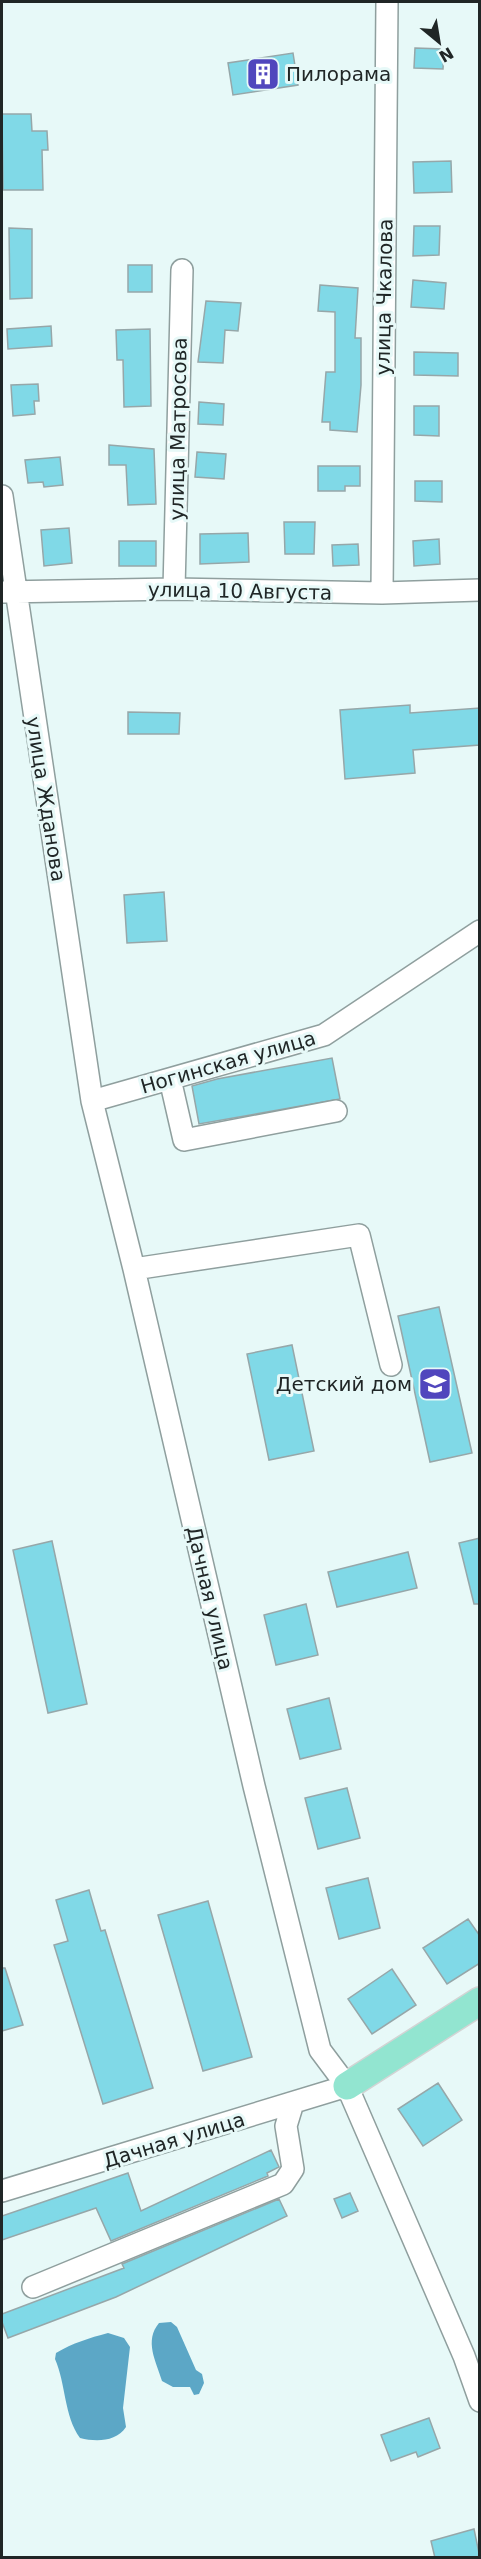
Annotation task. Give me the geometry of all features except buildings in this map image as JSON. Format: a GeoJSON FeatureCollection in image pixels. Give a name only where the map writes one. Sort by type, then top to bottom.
{"type":"FeatureCollection","features":[{"type":"Feature","properties":{"kind":"main road"},"geometry":{"type":"LineString","coordinates":[[346,2086],[480,2001]]}},
{"type":"Feature","properties":{"kind":"street","name":"улица Чкалова"},"geometry":{"type":"LineString","coordinates":[[382,593],[387,2]]}},
{"type":"Feature","properties":{"kind":"street","name":"улица Матросова"},"geometry":{"type":"LineString","coordinates":[[174,589],[182,270]]}},
{"type":"Feature","properties":{"kind":"street","name":"улица Жданова"},"geometry":{"type":"LineString","coordinates":[[2,496],[8,591],[92,1101]]}},
{"type":"Feature","properties":{"kind":"street","name":"улица 10 Августа"},"geometry":{"type":"LineString","coordinates":[[8,591],[174,589],[382,593],[480,590]]}},
{"type":"Feature","properties":{"kind":"street","name":"Ногинская улица"},"geometry":{"type":"LineString","coordinates":[[92,1101],[324,1035],[480,931]]}},
{"type":"Feature","properties":{"kind":"street"},"geometry":{"type":"LineString","coordinates":[[170,1079],[184,1140],[336,1111]]}},
{"type":"Feature","properties":{"kind":"street","name":"Дачная улица"},"geometry":{"type":"LineString","coordinates":[[92,1101],[134,1269],[254,1786],[320,2050],[346,2086],[472,2353],[480,2401]]}},
{"type":"Feature","properties":{"kind":"street"},"geometry":{"type":"LineString","coordinates":[[134,1269],[359,1235],[392,1365]]}},
{"type":"Feature","properties":{"kind":"street","name":"Дачная улица"},"geometry":{"type":"LineString","coordinates":[[2,2191],[346,2086]]}},
{"type":"Feature","properties":{"kind":"street"},"geometry":{"type":"LineString","coordinates":[[33,2287],[283,2184],[292,2169],[286,2126],[293,2103]]}},
{"type":"Feature","properties":{"kind":"water"},"geometry":{"type":"Polygon","coordinates":[[[171,2322],[177,2327],[196,2370],[202,2374],[204,2383],[199,2394],[194,2395],[190,2387],[173,2387],[162,2381],[154,2359],[152,2337],[159,2323],[171,2322]]]}},
{"type":"Feature","properties":{"kind":"water"},"geometry":{"type":"Polygon","coordinates":[[[108,2333],[124,2338],[130,2347],[123,2408],[126,2427],[117,2436],[105,2440],[80,2438],[68,2410],[55,2359],[56,2353],[81,2341],[108,2333]]]}},
{"type":"Feature","properties":{"kind":"place","name":"Пилорама"},"geometry":{"type":"Point","coordinates":[263,74]}},
{"type":"Feature","properties":{"kind":"place","name":"Детский дом"},"geometry":{"type":"Point","coordinates":[435,1384]}}]}
